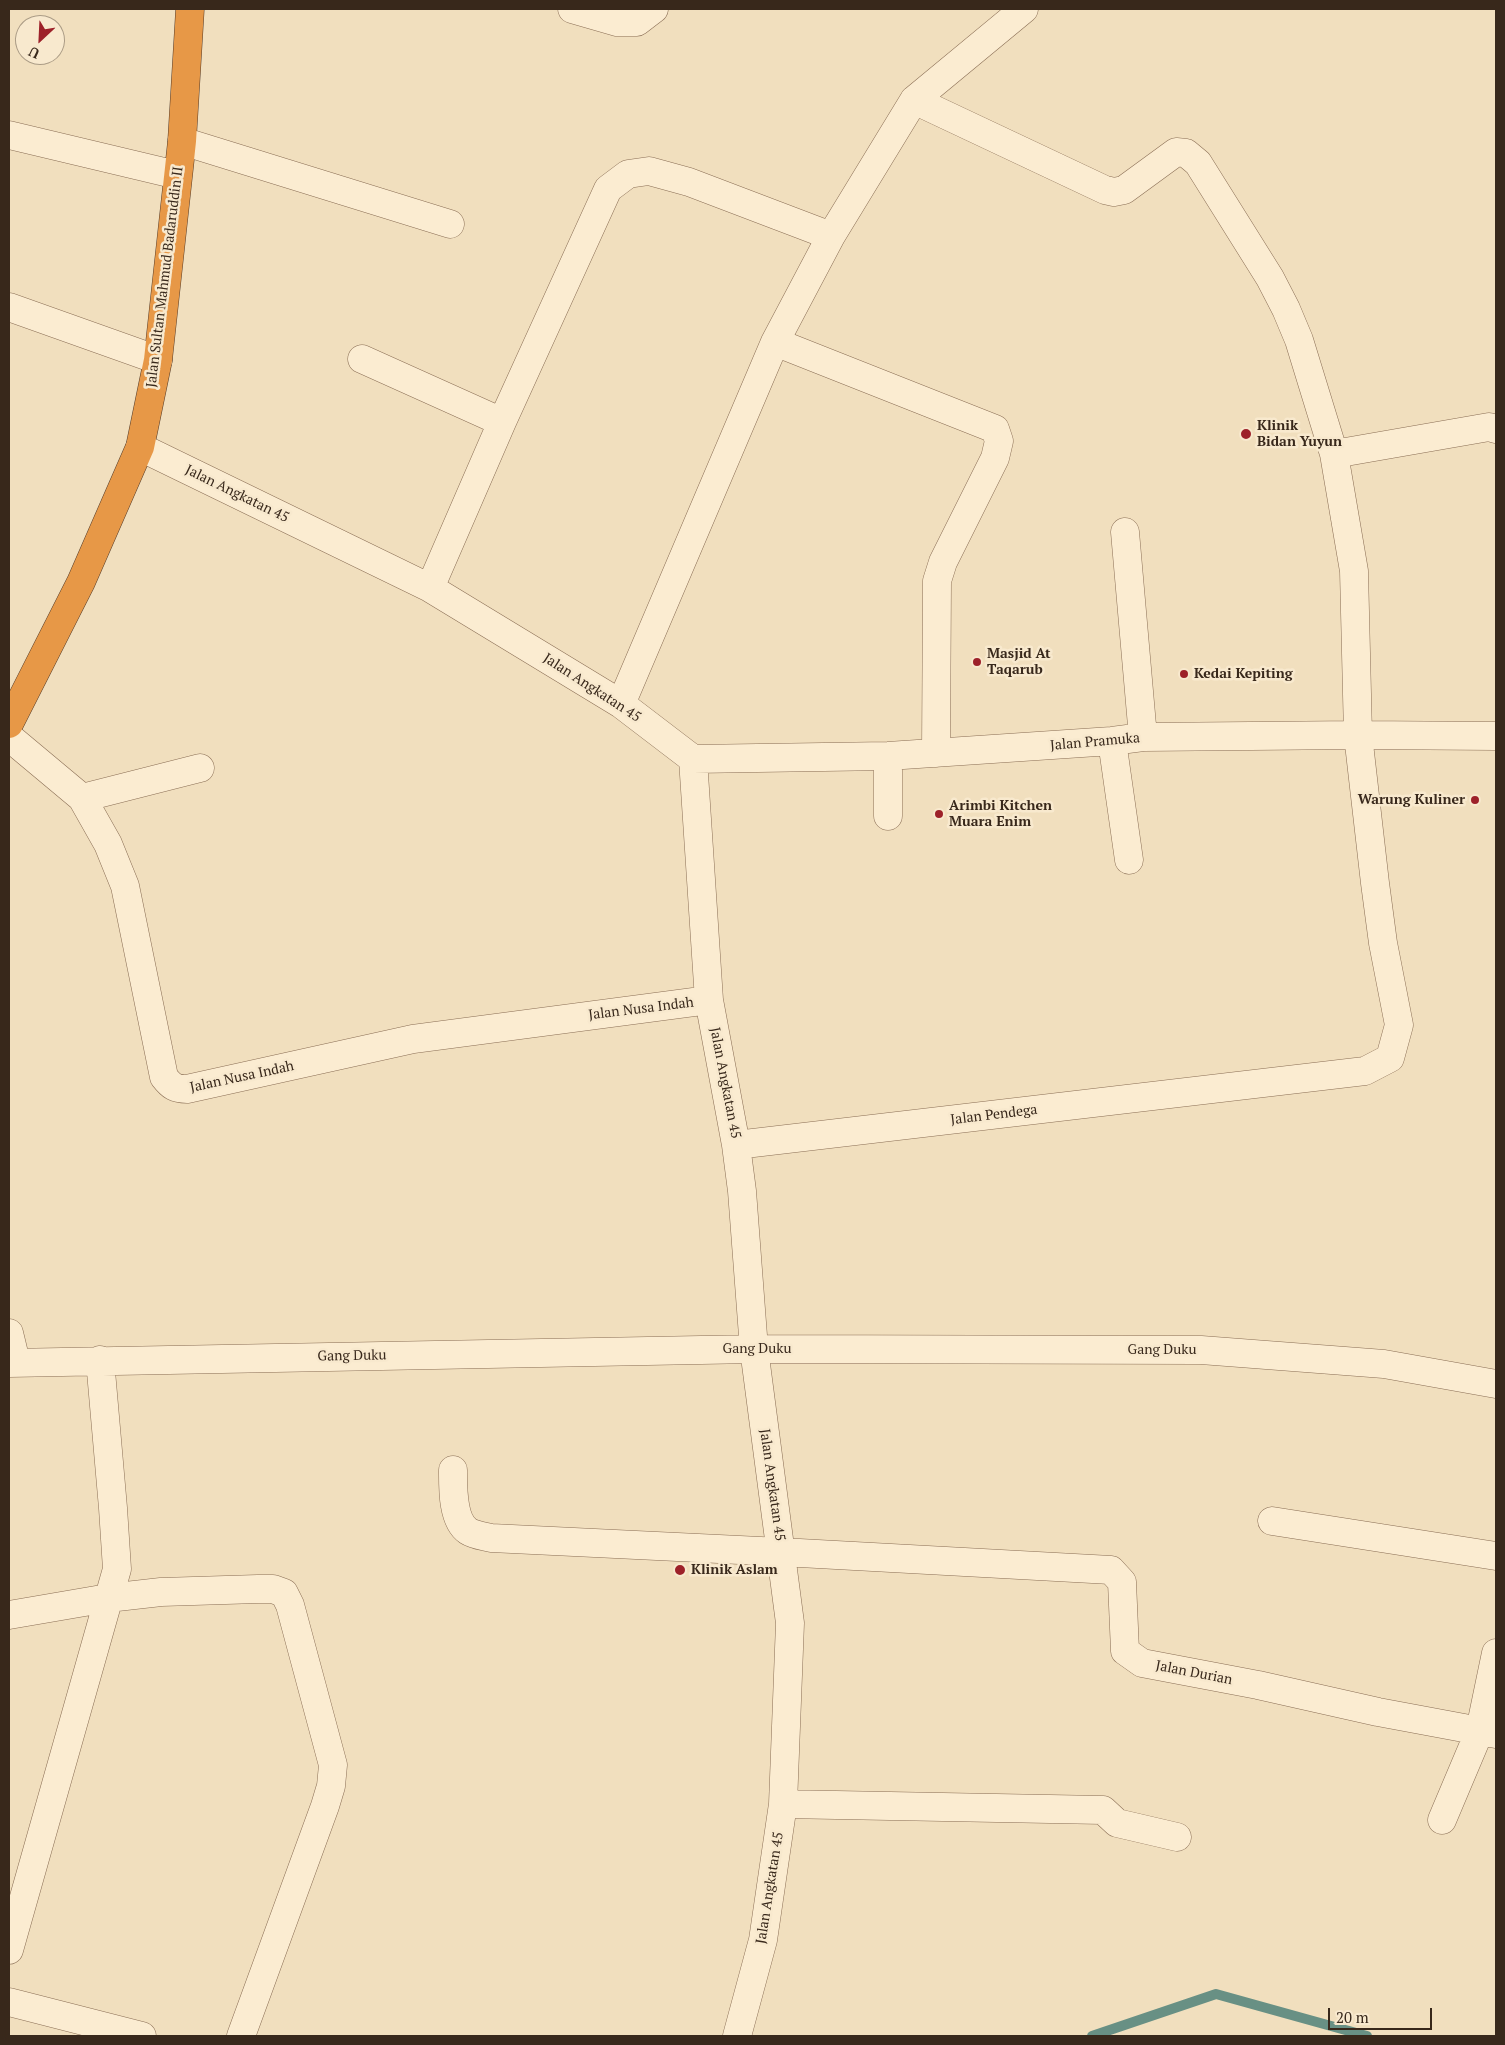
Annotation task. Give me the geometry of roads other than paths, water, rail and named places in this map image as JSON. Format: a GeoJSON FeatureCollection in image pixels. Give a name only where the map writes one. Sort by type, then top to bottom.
{"type":"FeatureCollection","features":[{"type":"Feature","properties":{"kind":"highway","name":"Jalan Sultan Mahmud Badaruddin II"},"geometry":{"type":"LineString","coordinates":[[9,724],[81,582],[140,447],[158,360],[182,140],[190,9]]}},
{"type":"Feature","properties":{"kind":"street"},"geometry":{"type":"LineString","coordinates":[[572,9],[617,22],[637,22],[654,9]]}},
{"type":"Feature","properties":{"kind":"street"},"geometry":{"type":"LineString","coordinates":[[621,704],[775,342],[831,236],[914,100],[1024,9]]}},
{"type":"Feature","properties":{"kind":"street","name":"Jalan Pendega"},"geometry":{"type":"LineString","coordinates":[[736,1144],[1365,1071],[1390,1058],[1400,1025],[1383,943],[1358,735],[1354,570],[1334,454],[1299,340],[1270,278],[1192,156],[1186,153],[1176,152],[1124,190],[1114,192],[1105,190],[914,100]]}},
{"type":"Feature","properties":{"kind":"street"},"geometry":{"type":"LineString","coordinates":[[9,135],[177,175]]}},
{"type":"Feature","properties":{"kind":"street"},"geometry":{"type":"LineString","coordinates":[[182,140],[450,224]]}},
{"type":"Feature","properties":{"kind":"street"},"geometry":{"type":"LineString","coordinates":[[430,588],[502,422],[608,189],[628,174],[649,171],[689,182],[831,236]]}},
{"type":"Feature","properties":{"kind":"street"},"geometry":{"type":"LineString","coordinates":[[9,307],[158,360]]}},
{"type":"Feature","properties":{"kind":"street"},"geometry":{"type":"LineString","coordinates":[[775,342],[994,429],[999,441],[995,458],[943,562],[937,581],[936,753]]}},
{"type":"Feature","properties":{"kind":"street"},"geometry":{"type":"LineString","coordinates":[[362,359],[502,422]]}},
{"type":"Feature","properties":{"kind":"street"},"geometry":{"type":"LineString","coordinates":[[1334,454],[1488,427],[1496,429]]}},
{"type":"Feature","properties":{"kind":"street","name":"Jalan Angkatan 45"},"geometry":{"type":"LineString","coordinates":[[140,447],[430,588],[621,704],[693,759],[709,1000],[736,1144],[742,1191],[754,1349],[790,1623],[783,1804],[763,1940],[736,2036]]}},
{"type":"Feature","properties":{"kind":"street"},"geometry":{"type":"LineString","coordinates":[[1125,532],[1143,737]]}},
{"type":"Feature","properties":{"kind":"street","name":"Jalan Pramuka"},"geometry":{"type":"LineString","coordinates":[[693,759],[888,756],[1112,741],[1143,737],[1496,736]]}},
{"type":"Feature","properties":{"kind":"street","name":"Jalan Nusa Indah"},"geometry":{"type":"LineString","coordinates":[[9,737],[82,798],[108,844],[124,886],[164,1077],[170,1085],[177,1089],[187,1089],[413,1039],[709,1000]]}},
{"type":"Feature","properties":{"kind":"street"},"geometry":{"type":"LineString","coordinates":[[1112,741],[1129,860]]}},
{"type":"Feature","properties":{"kind":"street"},"geometry":{"type":"LineString","coordinates":[[888,756],[888,816]]}},
{"type":"Feature","properties":{"kind":"street"},"geometry":{"type":"LineString","coordinates":[[82,798],[200,768]]}},
{"type":"Feature","properties":{"kind":"street"},"geometry":{"type":"LineString","coordinates":[[9,1333],[12,1362]]}},
{"type":"Feature","properties":{"kind":"street","name":"Gang Duku"},"geometry":{"type":"LineString","coordinates":[[12,1362],[754,1349],[1201,1350],[1384,1364],[1496,1384]]}},
{"type":"Feature","properties":{"kind":"street"},"geometry":{"type":"LineString","coordinates":[[9,1950],[117,1569],[100,1360]]}},
{"type":"Feature","properties":{"kind":"street"},"geometry":{"type":"LineString","coordinates":[[453,1470],[454,1500],[460,1525],[469,1532],[491,1538],[781,1552]]}},
{"type":"Feature","properties":{"kind":"street"},"geometry":{"type":"LineString","coordinates":[[1272,1521],[1496,1556]]}},
{"type":"Feature","properties":{"kind":"street","name":"Jalan Durian"},"geometry":{"type":"LineString","coordinates":[[781,1552],[1111,1570],[1122,1582],[1125,1651],[1142,1663],[1258,1685],[1378,1712],[1488,1732]]}},
{"type":"Feature","properties":{"kind":"street"},"geometry":{"type":"LineString","coordinates":[[9,1614],[108,1598],[160,1592],[273,1589],[284,1593],[290,1605],[333,1766],[331,1786],[322,1815],[241,2036]]}},
{"type":"Feature","properties":{"kind":"street"},"geometry":{"type":"LineString","coordinates":[[1442,1820],[1488,1732],[1496,1653]]}},
{"type":"Feature","properties":{"kind":"street"},"geometry":{"type":"LineString","coordinates":[[783,1804],[1103,1810],[1117,1824],[1177,1837]]}},
{"type":"Feature","properties":{"kind":"street"},"geometry":{"type":"LineString","coordinates":[[9,2002],[142,2036]]}},
{"type":"Feature","properties":{"kind":"waterway"},"geometry":{"type":"LineString","coordinates":[[1092,2036],[1216,1994],[1367,2036]]}},
{"type":"Feature","properties":{"kind":"place","name":"Klinik Bidan Yuyun"},"geometry":{"type":"Point","coordinates":[1246,434]}},
{"type":"Feature","properties":{"kind":"place","name":"Masjid At Taqarub"},"geometry":{"type":"Point","coordinates":[977,662]}},
{"type":"Feature","properties":{"kind":"place","name":"Kedai Kepiting"},"geometry":{"type":"Point","coordinates":[1184,674]}},
{"type":"Feature","properties":{"kind":"place","name":"Warung Kuliner"},"geometry":{"type":"Point","coordinates":[1475,800]}},
{"type":"Feature","properties":{"kind":"place","name":"Arimbi Kitchen Muara Enim"},"geometry":{"type":"Point","coordinates":[939,814]}},
{"type":"Feature","properties":{"kind":"place","name":"Klinik Aslam"},"geometry":{"type":"Point","coordinates":[680,1570]}}]}
